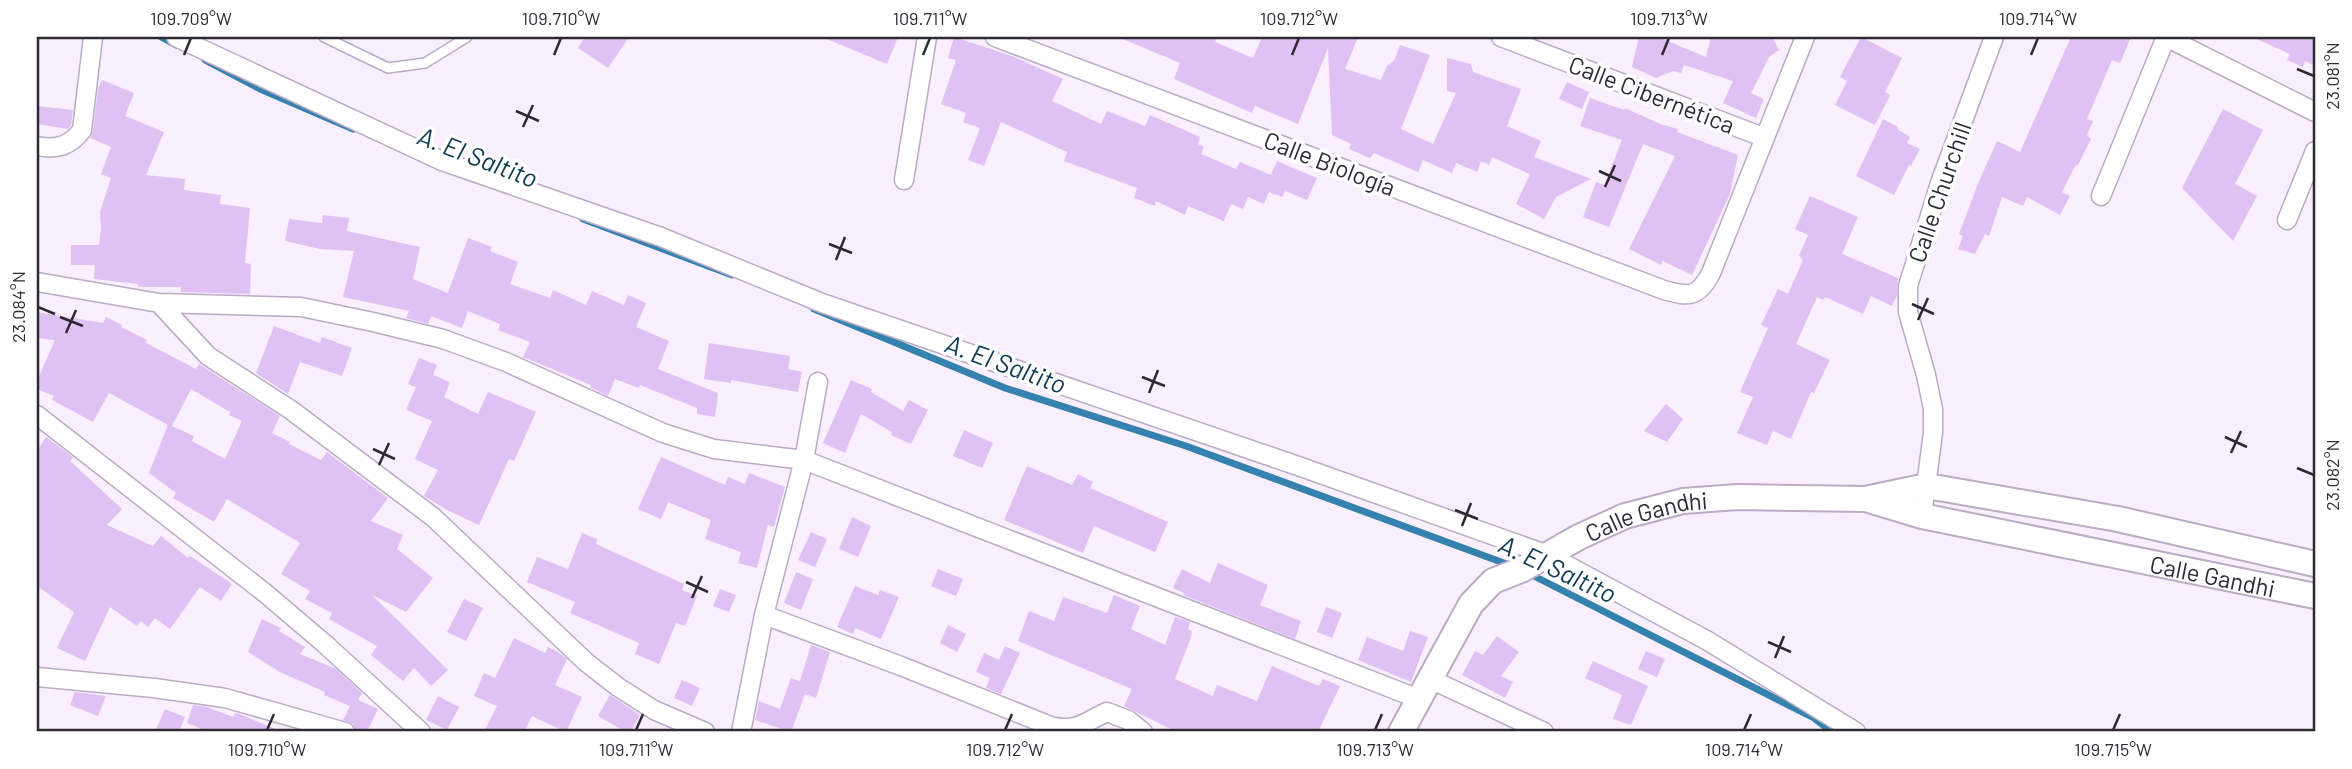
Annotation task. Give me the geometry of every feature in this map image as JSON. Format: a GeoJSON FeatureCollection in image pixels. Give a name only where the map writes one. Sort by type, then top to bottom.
{"type":"FeatureCollection","features":[{"type":"Feature","properties":{"kind":"main road","name":"Calle Gandhi"},"geometry":{"type":"LineString","coordinates":[[1401,732],[1471,604],[1493,581],[1521,570],[1579,537],[1625,516],[1683,501],[1737,496],[1865,499],[1927,486],[2119,519],[2315,564]]}},
{"type":"Feature","properties":{"kind":"main road","name":"Calle Gandhi"},"geometry":{"type":"LineString","coordinates":[[1865,499],[1922,516],[2315,596]]}},
{"type":"Feature","properties":{"kind":"street"},"geometry":{"type":"LineString","coordinates":[[37,146],[61,147],[73,142],[82,130],[93,37]]}},
{"type":"Feature","properties":{"kind":"street"},"geometry":{"type":"LineString","coordinates":[[176,37],[442,161],[661,237],[822,303],[1301,467],[1548,555],[1708,640],[1856,732]]}},
{"type":"Feature","properties":{"kind":"street"},"geometry":{"type":"LineString","coordinates":[[904,180],[927,37]]}},
{"type":"Feature","properties":{"kind":"street","name":"Calle Biología"},"geometry":{"type":"LineString","coordinates":[[995,37],[1664,290],[1690,295],[1705,284],[1805,37]]}},
{"type":"Feature","properties":{"kind":"street","name":"Calle Cibernética"},"geometry":{"type":"LineString","coordinates":[[1501,37],[1763,137]]}},
{"type":"Feature","properties":{"kind":"street","name":"Calle Churchill"},"geometry":{"type":"LineString","coordinates":[[1922,516],[1933,433],[1933,409],[1906,295],[1940,183],[1994,37]]}},
{"type":"Feature","properties":{"kind":"street"},"geometry":{"type":"LineString","coordinates":[[2101,196],[2166,37],[2315,112]]}},
{"type":"Feature","properties":{"kind":"street"},"geometry":{"type":"LineString","coordinates":[[2287,220],[2315,151]]}},
{"type":"Feature","properties":{"kind":"street"},"geometry":{"type":"LineString","coordinates":[[37,282],[159,303],[301,307],[443,339],[506,362],[663,433],[715,449],[804,460],[1544,732]]}},
{"type":"Feature","properties":{"kind":"street"},"geometry":{"type":"LineString","coordinates":[[159,303],[208,356],[284,404],[433,517],[587,663],[654,710],[705,732]]}},
{"type":"Feature","properties":{"kind":"street"},"geometry":{"type":"LineString","coordinates":[[741,732],[764,615],[804,460],[818,382]]}},
{"type":"Feature","properties":{"kind":"street"},"geometry":{"type":"LineString","coordinates":[[37,415],[264,593],[325,644],[421,732]]}},
{"type":"Feature","properties":{"kind":"street"},"geometry":{"type":"LineString","coordinates":[[764,615],[1053,727],[1077,727],[1107,712],[1128,720],[1143,732]]}},
{"type":"Feature","properties":{"kind":"street"},"geometry":{"type":"LineString","coordinates":[[37,677],[202,694],[257,705],[345,732]]}},
{"type":"Feature","properties":{"kind":"lane"},"geometry":{"type":"LineString","coordinates":[[324,37],[388,68],[425,63],[467,37]]}},
{"type":"Feature","properties":{"kind":"building"},"geometry":{"type":"Polygon","coordinates":[[[585,37],[629,37],[608,68],[578,48],[585,37]]]}},
{"type":"Feature","properties":{"kind":"building"},"geometry":{"type":"Polygon","coordinates":[[[822,37],[898,37],[887,64],[822,37]]]}},
{"type":"Feature","properties":{"kind":"building"},"geometry":{"type":"Polygon","coordinates":[[[954,37],[1012,56],[1063,79],[1052,101],[1101,124],[1107,111],[1145,126],[1150,115],[1200,137],[1198,144],[1204,147],[1201,154],[1236,169],[1240,162],[1271,175],[1277,161],[1317,178],[1307,200],[1285,191],[1282,197],[1269,192],[1264,204],[1248,197],[1243,209],[1231,204],[1224,221],[1188,206],[1185,215],[1156,201],[1155,206],[1134,198],[1137,188],[1064,161],[1067,152],[1001,122],[984,166],[968,160],[980,128],[963,122],[966,113],[941,104],[956,60],[948,58],[954,37]]]}},
{"type":"Feature","properties":{"kind":"building"},"geometry":{"type":"Polygon","coordinates":[[[1118,37],[1218,37],[1215,42],[1253,58],[1262,37],[1358,37],[1345,69],[1381,80],[1387,66],[1394,61],[1400,45],[1430,55],[1401,129],[1433,144],[1456,93],[1447,91],[1447,58],[1471,64],[1473,72],[1521,89],[1507,126],[1541,141],[1534,157],[1591,179],[1556,197],[1544,219],[1516,204],[1530,174],[1492,157],[1489,165],[1481,161],[1477,172],[1456,163],[1452,173],[1423,160],[1418,172],[1374,153],[1370,158],[1349,149],[1351,144],[1332,135],[1328,48],[1298,124],[1255,106],[1252,113],[1174,79],[1180,63],[1118,37]]]}},
{"type":"Feature","properties":{"kind":"building"},"geometry":{"type":"Polygon","coordinates":[[[1639,37],[1658,37],[1706,57],[1711,37],[1772,37],[1779,50],[1769,57],[1751,93],[1764,99],[1756,118],[1723,103],[1733,81],[1684,65],[1681,73],[1673,71],[1656,78],[1632,67],[1639,37]]]}},
{"type":"Feature","properties":{"kind":"building"},"geometry":{"type":"Polygon","coordinates":[[[1861,37],[1902,58],[1885,92],[1890,95],[1875,125],[1835,105],[1847,81],[1840,77],[1861,37]]]}},
{"type":"Feature","properties":{"kind":"building"},"geometry":{"type":"Polygon","coordinates":[[[2071,37],[2131,37],[2120,63],[2112,60],[2087,119],[2093,121],[2087,135],[2091,139],[2062,192],[2070,196],[2060,215],[2027,197],[2023,206],[2002,197],[1989,236],[1985,234],[1975,254],[1958,249],[1963,236],[1959,234],[1997,141],[2020,152],[2071,37]]]}},
{"type":"Feature","properties":{"kind":"building"},"geometry":{"type":"Polygon","coordinates":[[[2252,37],[2315,37],[2315,66],[2305,61],[2303,67],[2287,60],[2290,54],[2252,37]]]}},
{"type":"Feature","properties":{"kind":"building"},"geometry":{"type":"Polygon","coordinates":[[[102,80],[134,93],[125,116],[164,132],[146,175],[185,179],[184,190],[221,195],[220,204],[250,208],[245,263],[251,264],[250,294],[181,292],[181,287],[138,287],[138,284],[94,279],[95,265],[71,265],[71,245],[99,245],[100,212],[111,178],[101,174],[111,147],[90,138],[102,80]]]}},
{"type":"Feature","properties":{"kind":"building"},"geometry":{"type":"Polygon","coordinates":[[[1567,82],[1589,92],[1582,109],[1559,99],[1567,82]]]}},
{"type":"Feature","properties":{"kind":"building"},"geometry":{"type":"Polygon","coordinates":[[[1590,98],[1624,110],[1625,108],[1678,129],[1677,132],[1738,155],[1730,194],[1692,275],[1663,261],[1661,265],[1629,249],[1675,156],[1643,144],[1609,227],[1583,217],[1596,182],[1604,185],[1622,140],[1580,126],[1590,98]]]}},
{"type":"Feature","properties":{"kind":"building"},"geometry":{"type":"Polygon","coordinates":[[[37,106],[73,110],[71,125],[68,129],[37,124],[37,106]]]}},
{"type":"Feature","properties":{"kind":"building"},"geometry":{"type":"Polygon","coordinates":[[[2223,109],[2263,130],[2235,184],[2257,196],[2233,241],[2182,188],[2223,109]]]}},
{"type":"Feature","properties":{"kind":"building"},"geometry":{"type":"Polygon","coordinates":[[[1883,119],[1910,137],[1907,143],[1920,149],[1894,195],[1856,176],[1883,119]]]}},
{"type":"Feature","properties":{"kind":"building"},"geometry":{"type":"Polygon","coordinates":[[[1810,196],[1858,217],[1842,254],[1898,278],[1897,296],[1892,306],[1871,296],[1863,314],[1825,297],[1823,300],[1817,297],[1796,344],[1830,360],[1814,393],[1811,392],[1791,439],[1773,431],[1767,445],[1737,433],[1753,397],[1740,392],[1768,328],[1761,325],[1778,289],[1788,294],[1803,260],[1799,256],[1808,235],[1795,229],[1810,196]]]}},
{"type":"Feature","properties":{"kind":"building"},"geometry":{"type":"Polygon","coordinates":[[[323,215],[349,218],[347,231],[420,247],[413,279],[448,293],[468,238],[492,247],[490,251],[518,262],[510,284],[550,298],[553,290],[586,305],[592,291],[624,305],[628,295],[646,303],[636,327],[669,341],[658,369],[718,393],[715,417],[697,414],[697,408],[640,385],[639,388],[615,379],[608,396],[590,387],[591,385],[523,357],[530,342],[498,330],[500,324],[468,311],[462,328],[431,316],[428,324],[406,318],[409,311],[343,297],[354,251],[320,249],[285,241],[289,219],[322,223],[323,215]]]}},
{"type":"Feature","properties":{"kind":"building"},"geometry":{"type":"Polygon","coordinates":[[[37,312],[103,323],[106,317],[147,340],[146,343],[196,369],[199,364],[280,416],[272,433],[321,460],[327,452],[388,498],[371,521],[403,535],[397,549],[433,578],[406,612],[372,595],[448,670],[431,686],[414,668],[403,681],[371,655],[377,646],[329,619],[332,613],[305,599],[310,591],[281,574],[300,543],[227,499],[214,522],[173,498],[176,493],[149,473],[168,425],[109,393],[93,422],[52,400],[54,396],[37,389],[37,381],[55,340],[37,338],[37,312]],[[191,389],[172,426],[194,436],[192,441],[225,459],[242,421],[229,415],[230,412],[191,389]]]}},
{"type":"Feature","properties":{"kind":"building"},"geometry":{"type":"Polygon","coordinates":[[[274,326],[320,343],[322,337],[352,348],[342,376],[300,362],[288,394],[256,373],[274,326]]]}},
{"type":"Feature","properties":{"kind":"building"},"geometry":{"type":"Polygon","coordinates":[[[709,343],[790,356],[788,369],[802,372],[798,392],[731,380],[731,383],[704,379],[709,343]]]}},
{"type":"Feature","properties":{"kind":"building"},"geometry":{"type":"Polygon","coordinates":[[[419,358],[437,365],[433,375],[450,382],[444,397],[478,414],[488,392],[536,412],[514,461],[509,459],[479,525],[424,496],[438,470],[415,459],[432,421],[406,410],[416,387],[408,384],[419,358]]]}},
{"type":"Feature","properties":{"kind":"building"},"geometry":{"type":"Polygon","coordinates":[[[851,380],[872,389],[871,392],[903,411],[909,400],[928,410],[911,444],[891,435],[892,432],[861,414],[845,453],[823,443],[851,380]]]}},
{"type":"Feature","properties":{"kind":"building"},"geometry":{"type":"Polygon","coordinates":[[[1666,404],[1683,419],[1667,442],[1644,431],[1666,404]]]}},
{"type":"Feature","properties":{"kind":"building"},"geometry":{"type":"Polygon","coordinates":[[[964,430],[993,443],[982,468],[953,456],[964,430]]]}},
{"type":"Feature","properties":{"kind":"building"},"geometry":{"type":"Polygon","coordinates":[[[46,437],[73,457],[70,461],[122,509],[107,525],[153,546],[161,536],[188,558],[190,556],[232,584],[221,601],[200,587],[170,629],[155,618],[148,627],[141,621],[137,626],[110,607],[85,661],[57,648],[74,612],[37,586],[37,451],[46,437]]]}},
{"type":"Feature","properties":{"kind":"building"},"geometry":{"type":"Polygon","coordinates":[[[661,457],[725,485],[728,477],[745,484],[749,473],[785,487],[774,527],[768,525],[757,568],[738,563],[741,552],[705,539],[711,520],[668,502],[661,519],[638,509],[661,457]]]}},
{"type":"Feature","properties":{"kind":"building"},"geometry":{"type":"Polygon","coordinates":[[[1027,466],[1072,485],[1078,474],[1093,482],[1090,488],[1168,522],[1155,552],[1094,526],[1083,553],[1004,520],[1027,466]]]}},
{"type":"Feature","properties":{"kind":"building"},"geometry":{"type":"Polygon","coordinates":[[[852,517],[871,526],[858,557],[839,549],[852,517]]]}},
{"type":"Feature","properties":{"kind":"building"},"geometry":{"type":"Polygon","coordinates":[[[811,532],[827,539],[815,567],[798,560],[811,532]]]}},
{"type":"Feature","properties":{"kind":"building"},"geometry":{"type":"Polygon","coordinates":[[[582,533],[597,539],[596,544],[684,584],[682,590],[697,596],[685,626],[676,623],[659,664],[635,654],[639,643],[570,613],[575,602],[527,582],[537,557],[568,569],[582,533]]]}},
{"type":"Feature","properties":{"kind":"building"},"geometry":{"type":"Polygon","coordinates":[[[1218,563],[1268,585],[1260,605],[1301,621],[1295,639],[1183,595],[1184,593],[1173,588],[1182,569],[1210,583],[1218,563]]]}},
{"type":"Feature","properties":{"kind":"building"},"geometry":{"type":"Polygon","coordinates":[[[938,569],[963,579],[956,596],[931,586],[938,569]]]}},
{"type":"Feature","properties":{"kind":"building"},"geometry":{"type":"Polygon","coordinates":[[[796,572],[813,579],[801,610],[784,603],[796,572]]]}},
{"type":"Feature","properties":{"kind":"building"},"geometry":{"type":"Polygon","coordinates":[[[855,586],[878,595],[880,590],[899,597],[881,639],[855,628],[853,634],[837,627],[855,586]]]}},
{"type":"Feature","properties":{"kind":"building"},"geometry":{"type":"Polygon","coordinates":[[[720,589],[736,595],[729,612],[713,606],[720,589]]]}},
{"type":"Feature","properties":{"kind":"building"},"geometry":{"type":"Polygon","coordinates":[[[1114,595],[1140,606],[1131,629],[1165,645],[1175,617],[1190,622],[1188,629],[1192,631],[1191,637],[1175,679],[1213,696],[1217,685],[1257,701],[1272,666],[1319,686],[1323,679],[1340,686],[1318,732],[1177,732],[1124,706],[1132,689],[1018,641],[1029,611],[1054,621],[1063,597],[1107,613],[1114,595]]]}},
{"type":"Feature","properties":{"kind":"building"},"geometry":{"type":"Polygon","coordinates":[[[464,599],[483,608],[466,641],[447,632],[464,599]]]}},
{"type":"Feature","properties":{"kind":"building"},"geometry":{"type":"Polygon","coordinates":[[[1326,607],[1342,613],[1332,638],[1317,632],[1326,607]]]}},
{"type":"Feature","properties":{"kind":"building"},"geometry":{"type":"Polygon","coordinates":[[[262,619],[281,628],[279,631],[305,647],[300,654],[336,669],[362,693],[358,700],[378,709],[367,732],[356,732],[353,724],[343,720],[350,706],[280,672],[248,652],[262,619]]]}},
{"type":"Feature","properties":{"kind":"building"},"geometry":{"type":"Polygon","coordinates":[[[948,625],[966,634],[957,652],[940,643],[948,625]]]}},
{"type":"Feature","properties":{"kind":"building"},"geometry":{"type":"Polygon","coordinates":[[[1410,631],[1428,637],[1411,682],[1358,660],[1367,637],[1403,651],[1410,631]]]}},
{"type":"Feature","properties":{"kind":"building"},"geometry":{"type":"Polygon","coordinates":[[[1497,636],[1519,652],[1501,676],[1513,682],[1505,698],[1462,675],[1475,651],[1483,655],[1497,636]]]}},
{"type":"Feature","properties":{"kind":"building"},"geometry":{"type":"Polygon","coordinates":[[[514,638],[545,653],[548,647],[567,659],[555,685],[582,697],[566,732],[532,716],[524,732],[484,732],[497,706],[474,696],[484,673],[495,678],[514,638]]]}},
{"type":"Feature","properties":{"kind":"building"},"geometry":{"type":"Polygon","coordinates":[[[811,645],[830,652],[816,698],[805,694],[791,732],[755,720],[759,701],[780,709],[791,678],[800,681],[811,645]]]}},
{"type":"Feature","properties":{"kind":"building"},"geometry":{"type":"Polygon","coordinates":[[[1005,646],[1020,653],[1001,694],[986,688],[990,678],[976,672],[984,653],[999,660],[1005,646]]]}},
{"type":"Feature","properties":{"kind":"building"},"geometry":{"type":"Polygon","coordinates":[[[1646,651],[1665,659],[1657,677],[1638,669],[1646,651]]]}},
{"type":"Feature","properties":{"kind":"building"},"geometry":{"type":"Polygon","coordinates":[[[1593,661],[1648,686],[1631,725],[1613,719],[1622,695],[1585,678],[1593,661]]]}},
{"type":"Feature","properties":{"kind":"building"},"geometry":{"type":"Polygon","coordinates":[[[682,680],[700,688],[692,706],[674,698],[682,680]]]}},
{"type":"Feature","properties":{"kind":"building"},"geometry":{"type":"Polygon","coordinates":[[[75,692],[106,696],[98,716],[70,705],[75,692]]]}},
{"type":"Feature","properties":{"kind":"building"},"geometry":{"type":"Polygon","coordinates":[[[610,695],[640,715],[630,732],[598,716],[610,695]]]}},
{"type":"Feature","properties":{"kind":"building"},"geometry":{"type":"Polygon","coordinates":[[[438,696],[459,707],[447,730],[426,720],[438,696]]]}},
{"type":"Feature","properties":{"kind":"building"},"geometry":{"type":"Polygon","coordinates":[[[193,705],[207,707],[233,717],[235,713],[239,714],[283,732],[209,732],[187,723],[193,705]]]}},
{"type":"Feature","properties":{"kind":"building"},"geometry":{"type":"Polygon","coordinates":[[[165,709],[185,717],[179,732],[155,732],[165,709]]]}},
{"type":"Feature","properties":{"kind":"waterway","name":"A. El Saltito"},"geometry":{"type":"LineString","coordinates":[[161,37],[176,45]]}},
{"type":"Feature","properties":{"kind":"waterway","name":"A. El Saltito"},"geometry":{"type":"LineString","coordinates":[[205,60],[260,89],[353,129]]}},
{"type":"Feature","properties":{"kind":"waterway","name":"A. El Saltito"},"geometry":{"type":"LineString","coordinates":[[583,219],[732,275]]}},
{"type":"Feature","properties":{"kind":"waterway","name":"A. El Saltito"},"geometry":{"type":"LineString","coordinates":[[814,309],[1005,388],[1186,446],[1512,566]]}},
{"type":"Feature","properties":{"kind":"waterway","name":"A. El Saltito"},"geometry":{"type":"LineString","coordinates":[[1526,572],[1814,718],[1832,732]]}}]}
